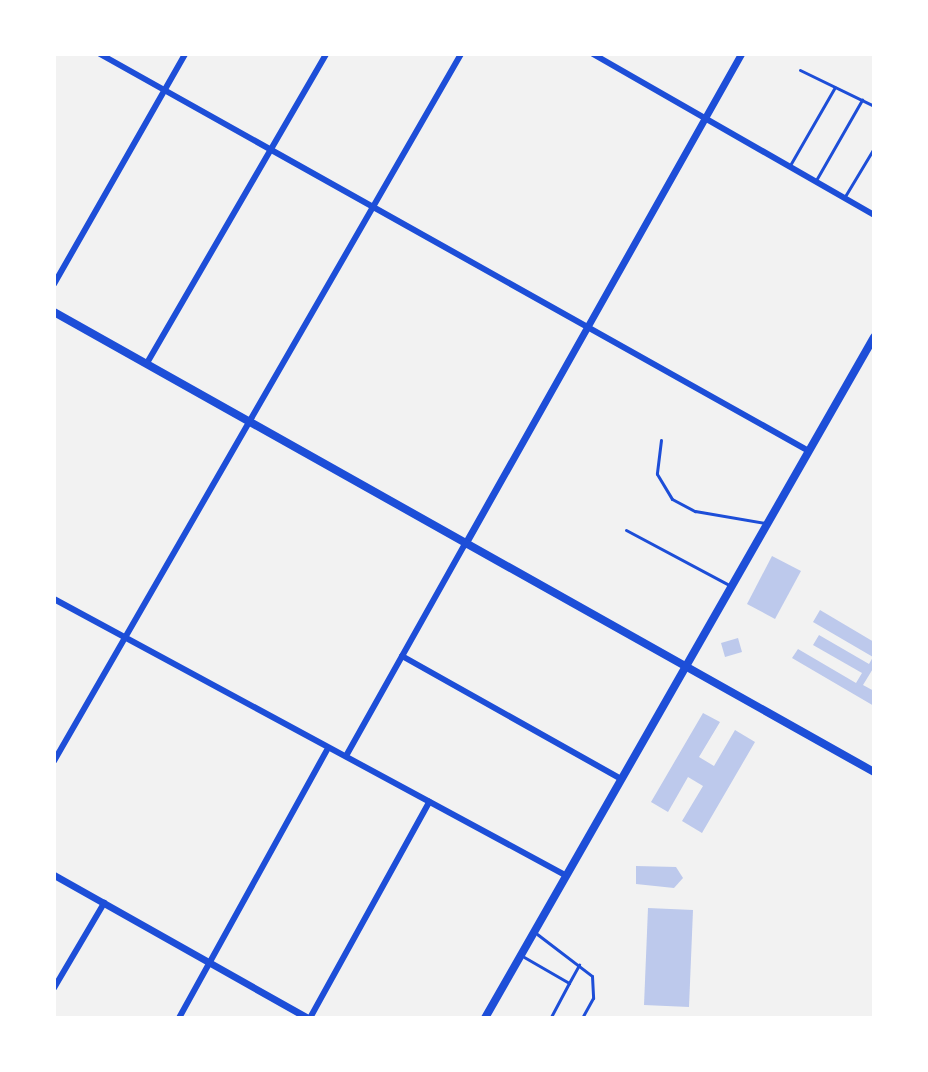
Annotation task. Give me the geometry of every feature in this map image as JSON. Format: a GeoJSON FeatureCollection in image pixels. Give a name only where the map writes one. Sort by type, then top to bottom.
{"type":"FeatureCollection","features":[{"type":"Feature","properties":{"kind":"main road"},"geometry":{"type":"LineString","coordinates":[[54,312],[874,772]]}},
{"type":"Feature","properties":{"kind":"main road"},"geometry":{"type":"LineString","coordinates":[[485,1018],[727,584],[874,337]]}},
{"type":"Feature","properties":{"kind":"street"},"geometry":{"type":"LineString","coordinates":[[100,54],[807,450]]}},
{"type":"Feature","properties":{"kind":"street"},"geometry":{"type":"LineString","coordinates":[[54,284],[185,54]]}},
{"type":"Feature","properties":{"kind":"street"},"geometry":{"type":"LineString","coordinates":[[147,363],[326,54]]}},
{"type":"Feature","properties":{"kind":"street"},"geometry":{"type":"LineString","coordinates":[[54,761],[253,423],[461,54]]}},
{"type":"Feature","properties":{"kind":"street"},"geometry":{"type":"LineString","coordinates":[[593,54],[874,215]]}},
{"type":"Feature","properties":{"kind":"street"},"geometry":{"type":"LineString","coordinates":[[346,756],[741,54]]}},
{"type":"Feature","properties":{"kind":"street"},"geometry":{"type":"LineString","coordinates":[[54,599],[327,750],[346,756],[565,875]]}},
{"type":"Feature","properties":{"kind":"street"},"geometry":{"type":"LineString","coordinates":[[402,656],[619,778]]}},
{"type":"Feature","properties":{"kind":"street"},"geometry":{"type":"LineString","coordinates":[[54,740],[63,745]]}},
{"type":"Feature","properties":{"kind":"street"},"geometry":{"type":"LineString","coordinates":[[179,1018],[327,750]]}},
{"type":"Feature","properties":{"kind":"street"},"geometry":{"type":"LineString","coordinates":[[54,875],[309,1018],[429,802]]}},
{"type":"Feature","properties":{"kind":"street"},"geometry":{"type":"LineString","coordinates":[[54,988],[104,903]]}},
{"type":"Feature","properties":{"kind":"lane"},"geometry":{"type":"LineString","coordinates":[[800,70],[874,106]]}},
{"type":"Feature","properties":{"kind":"lane"},"geometry":{"type":"LineString","coordinates":[[789,167],[835,87]]}},
{"type":"Feature","properties":{"kind":"lane"},"geometry":{"type":"LineString","coordinates":[[815,182],[862,100]]}},
{"type":"Feature","properties":{"kind":"lane"},"geometry":{"type":"LineString","coordinates":[[844,198],[874,148]]}},
{"type":"Feature","properties":{"kind":"lane"},"geometry":{"type":"LineString","coordinates":[[661,440],[657,474],[672,499],[695,511],[765,523]]}},
{"type":"Feature","properties":{"kind":"lane"},"geometry":{"type":"LineString","coordinates":[[626,530],[727,584]]}},
{"type":"Feature","properties":{"kind":"lane"},"geometry":{"type":"LineString","coordinates":[[534,932],[579,965],[594,985],[582,1018]]}},
{"type":"Feature","properties":{"kind":"lane"},"geometry":{"type":"LineString","coordinates":[[520,955],[569,983]]}},
{"type":"Feature","properties":{"kind":"lane"},"geometry":{"type":"LineString","coordinates":[[550,1018],[579,965]]}},
{"type":"Feature","properties":{"kind":"building"},"geometry":{"type":"Polygon","coordinates":[[[772,556],[801,571],[775,619],[747,604],[772,556]]]}},
{"type":"Feature","properties":{"kind":"building"},"geometry":{"type":"Polygon","coordinates":[[[820,610],[874,642],[874,667],[863,685],[874,691],[874,706],[792,658],[798,649],[856,683],[862,673],[813,645],[819,635],[869,664],[873,657],[813,622],[820,610]]]}},
{"type":"Feature","properties":{"kind":"building"},"geometry":{"type":"Polygon","coordinates":[[[738,638],[742,652],[725,657],[721,643],[738,638]]]}},
{"type":"Feature","properties":{"kind":"building"},"geometry":{"type":"Polygon","coordinates":[[[703,713],[720,722],[699,757],[714,766],[735,730],[755,742],[702,833],[682,821],[703,786],[688,777],[668,812],[651,802],[703,713]]]}},
{"type":"Feature","properties":{"kind":"building"},"geometry":{"type":"Polygon","coordinates":[[[636,866],[676,867],[683,878],[674,888],[636,884],[636,866]]]}},
{"type":"Feature","properties":{"kind":"building"},"geometry":{"type":"Polygon","coordinates":[[[648,908],[693,910],[689,1007],[644,1005],[648,908]]]}}]}
